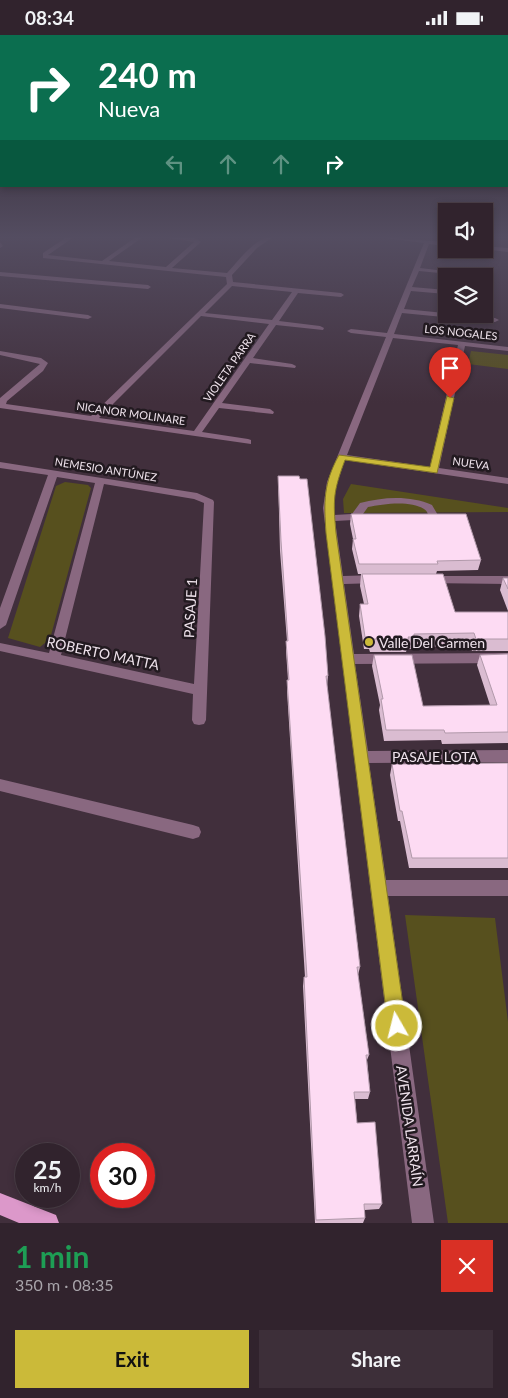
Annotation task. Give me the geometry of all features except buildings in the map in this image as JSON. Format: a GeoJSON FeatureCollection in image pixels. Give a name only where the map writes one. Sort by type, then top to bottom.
{"type":"FeatureCollection","features":[{"type":"Feature","properties":{"kind":"main road"},"geometry":{"type":"LineString","coordinates":[[0,1204],[48,1223]]}},
{"type":"Feature","properties":{"kind":"street"},"geometry":{"type":"LineString","coordinates":[[93,419],[199,314],[218,292]]}},
{"type":"Feature","properties":{"kind":"street","name":"VIOLETA PARRA"},"geometry":{"type":"LineString","coordinates":[[197,433],[295,292]]}},
{"type":"Feature","properties":{"kind":"street"},"geometry":{"type":"LineString","coordinates":[[318,292],[341,295]]}},
{"type":"Feature","properties":{"kind":"street","name":"AVENIDA LARRAÍN"},"geometry":{"type":"LineString","coordinates":[[408,292],[330,490],[329,518],[423,1223]]}},
{"type":"Feature","properties":{"kind":"street"},"geometry":{"type":"LineString","coordinates":[[0,306],[88,317]]}},
{"type":"Feature","properties":{"kind":"street"},"geometry":{"type":"LineString","coordinates":[[400,311],[495,320]]}},
{"type":"Feature","properties":{"kind":"street"},"geometry":{"type":"LineString","coordinates":[[199,314],[320,328]]}},
{"type":"Feature","properties":{"kind":"street","name":"LOS NOGALES"},"geometry":{"type":"LineString","coordinates":[[351,331],[508,349]]}},
{"type":"Feature","properties":{"kind":"street"},"geometry":{"type":"LineString","coordinates":[[434,471],[462,343]]}},
{"type":"Feature","properties":{"kind":"street","name":"NICANOR MOLINARE"},"geometry":{"type":"LineString","coordinates":[[0,353],[38,360],[44,363],[40,369],[3,400],[2,404],[10,407],[248,442]]}},
{"type":"Feature","properties":{"kind":"street"},"geometry":{"type":"LineString","coordinates":[[247,360],[292,365]]}},
{"type":"Feature","properties":{"kind":"street"},"geometry":{"type":"LineString","coordinates":[[216,405],[270,412]]}},
{"type":"Feature","properties":{"kind":"street","name":"NUEVA"},"geometry":{"type":"LineString","coordinates":[[342,457],[508,481]]}},
{"type":"Feature","properties":{"kind":"street","name":"NEMESIO ANTÚNEZ"},"geometry":{"type":"LineString","coordinates":[[0,465],[207,499]]}},
{"type":"Feature","properties":{"kind":"street"},"geometry":{"type":"LineString","coordinates":[[0,625],[54,474]]}},
{"type":"Feature","properties":{"kind":"street"},"geometry":{"type":"LineString","coordinates":[[54,659],[100,481]]}},
{"type":"Feature","properties":{"kind":"street","name":"PASAJE 1"},"geometry":{"type":"LineString","coordinates":[[199,720],[210,506],[207,499]]}},
{"type":"Feature","properties":{"kind":"street"},"geometry":{"type":"LineString","coordinates":[[355,517],[364,505],[392,502],[427,506],[431,509],[434,517]]}},
{"type":"Feature","properties":{"kind":"street"},"geometry":{"type":"LineString","coordinates":[[329,518],[375,517]]}},
{"type":"Feature","properties":{"kind":"street"},"geometry":{"type":"LineString","coordinates":[[338,580],[392,579]]}},
{"type":"Feature","properties":{"kind":"street"},"geometry":{"type":"LineString","coordinates":[[412,579],[508,580]]}},
{"type":"Feature","properties":{"kind":"street","name":"ROBERTO MATTA"},"geometry":{"type":"LineString","coordinates":[[0,647],[200,690]]}},
{"type":"Feature","properties":{"kind":"street"},"geometry":{"type":"LineString","coordinates":[[348,659],[508,657]]}},
{"type":"Feature","properties":{"kind":"street","name":"PASAJE LOTA"},"geometry":{"type":"LineString","coordinates":[[361,757],[508,756]]}},
{"type":"Feature","properties":{"kind":"street"},"geometry":{"type":"LineString","coordinates":[[0,785],[193,832]]}},
{"type":"Feature","properties":{"kind":"street"},"geometry":{"type":"LineString","coordinates":[[378,888],[508,887]]}},
{"type":"Feature","properties":{"kind":"shaded area"},"geometry":{"type":"Polygon","coordinates":[[[471,351],[508,355],[508,369],[468,364],[471,351]]]}},
{"type":"Feature","properties":{"kind":"shaded area"},"geometry":{"type":"Polygon","coordinates":[[[65,482],[88,485],[91,488],[50,639],[40,647],[8,638],[56,486],[65,482]]]}},
{"type":"Feature","properties":{"kind":"shaded area"},"geometry":{"type":"Polygon","coordinates":[[[351,484],[508,508],[508,512],[344,513],[343,499],[351,484]]]}},
{"type":"Feature","properties":{"kind":"shaded area"},"geometry":{"type":"Polygon","coordinates":[[[405,915],[495,918],[508,1022],[508,1223],[448,1223],[405,915]]]}},
{"type":"Feature","properties":{"kind":"place","name":"Valle Del Carmen"},"geometry":{"type":"Point","coordinates":[369,642]}},
{"type":"Feature","properties":{"kind":"route"},"geometry":{"type":"LineString","coordinates":[[397,1026],[328,499],[332,482],[342,457],[434,471],[450,398]]}}]}
